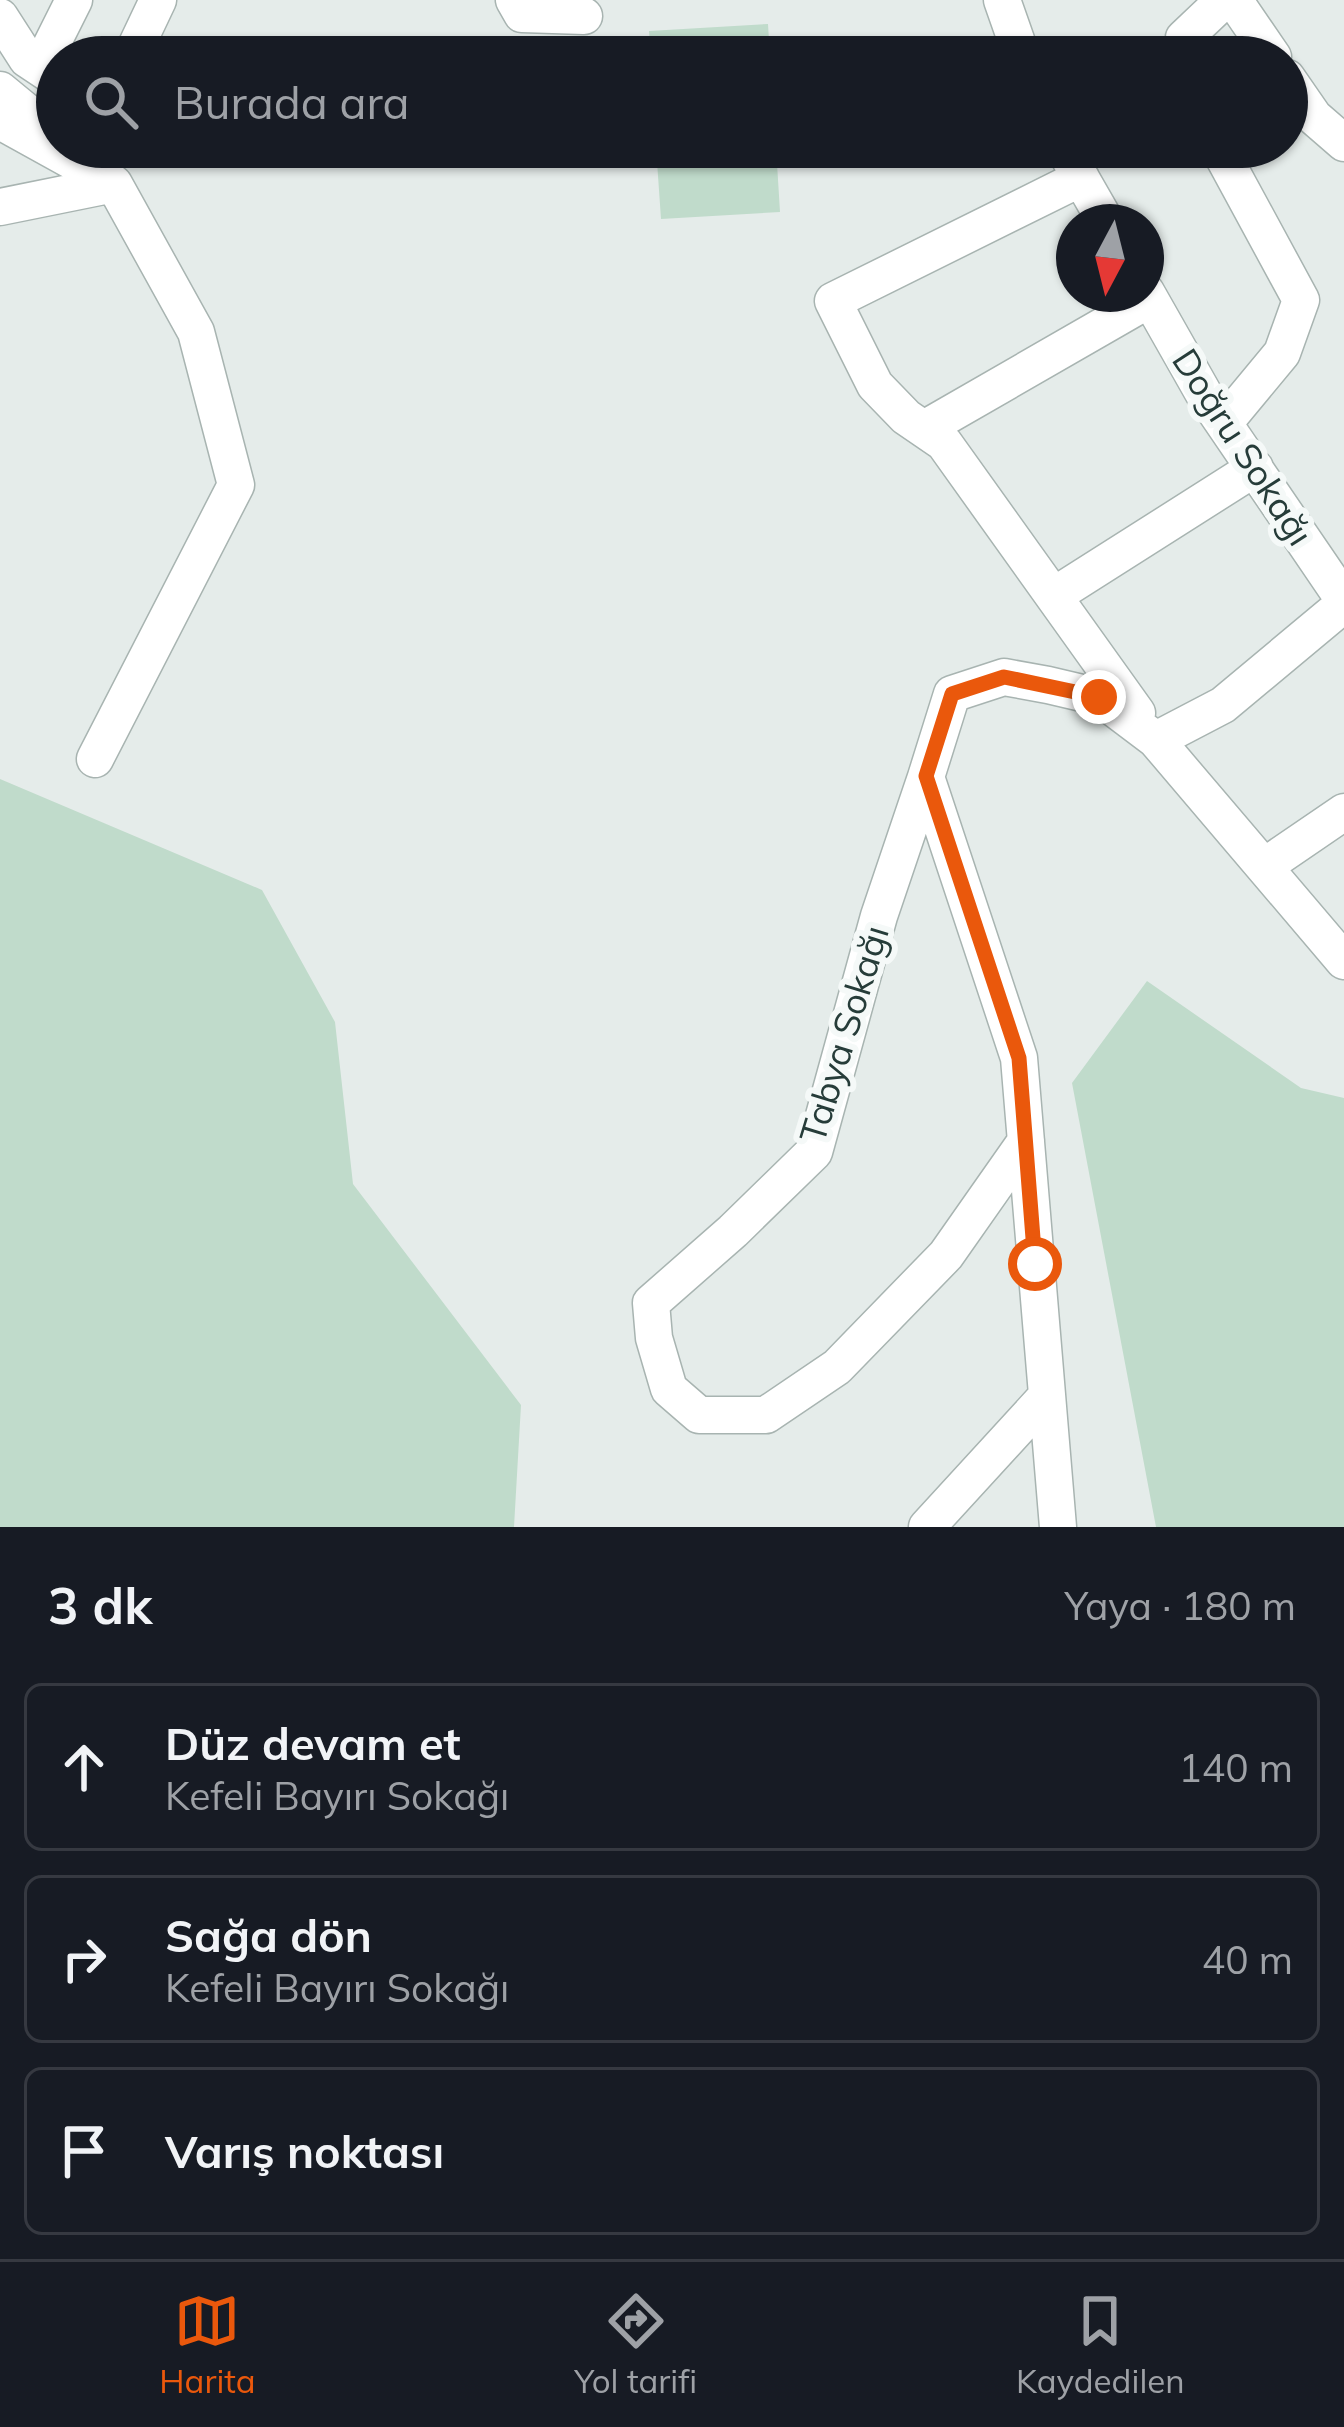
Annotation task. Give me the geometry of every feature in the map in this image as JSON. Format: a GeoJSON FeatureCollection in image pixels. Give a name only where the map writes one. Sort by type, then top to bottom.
{"type":"FeatureCollection","features":[{"type":"Feature","properties":{"kind":"street"},"geometry":{"type":"LineString","coordinates":[[56,36],[74,0]]}},
{"type":"Feature","properties":{"kind":"street"},"geometry":{"type":"LineString","coordinates":[[140,36],[158,0]]}},
{"type":"Feature","properties":{"kind":"street"},"geometry":{"type":"LineString","coordinates":[[514,0],[521,14],[584,16]]}},
{"type":"Feature","properties":{"kind":"street"},"geometry":{"type":"LineString","coordinates":[[1002,0],[1012,36]]}},
{"type":"Feature","properties":{"kind":"street"},"geometry":{"type":"LineString","coordinates":[[1186,36],[1224,0]]}},
{"type":"Feature","properties":{"kind":"street"},"geometry":{"type":"LineString","coordinates":[[1234,0],[1259,36]]}},
{"type":"Feature","properties":{"kind":"street"},"geometry":{"type":"LineString","coordinates":[[7,14],[27,59],[36,65]]}},
{"type":"Feature","properties":{"kind":"street"},"geometry":{"type":"LineString","coordinates":[[0,90],[36,120]]}},
{"type":"Feature","properties":{"kind":"street"},"geometry":{"type":"LineString","coordinates":[[1329,108],[1344,143]]}},
{"type":"Feature","properties":{"kind":"street"},"geometry":{"type":"LineString","coordinates":[[0,121],[36,141]]}},
{"type":"Feature","properties":{"kind":"street"},"geometry":{"type":"LineString","coordinates":[[85,168],[114,184]]}},
{"type":"Feature","properties":{"kind":"street"},"geometry":{"type":"LineString","coordinates":[[95,168],[114,184]]}},
{"type":"Feature","properties":{"kind":"street"},"geometry":{"type":"LineString","coordinates":[[95,759],[236,484],[196,332],[109,168]]}},
{"type":"Feature","properties":{"kind":"street"},"geometry":{"type":"LineString","coordinates":[[1062,168],[833,301],[874,385],[944,443],[1156,740],[1344,961]]}},
{"type":"Feature","properties":{"kind":"street"},"geometry":{"type":"LineString","coordinates":[[1075,168],[1096,204]]}},
{"type":"Feature","properties":{"kind":"street"},"geometry":{"type":"LineString","coordinates":[[1224,423],[1282,353],[1301,299],[1229,168]]}},
{"type":"Feature","properties":{"kind":"street"},"geometry":{"type":"LineString","coordinates":[[0,208],[114,184]]}},
{"type":"Feature","properties":{"kind":"street"},"geometry":{"type":"LineString","coordinates":[[923,429],[1121,312]]}},
{"type":"Feature","properties":{"kind":"street","name":"Doğru Sokağı"},"geometry":{"type":"LineString","coordinates":[[1158,312],[1224,423],[1344,602]]}},
{"type":"Feature","properties":{"kind":"street"},"geometry":{"type":"LineString","coordinates":[[1055,595],[1255,468]]}},
{"type":"Feature","properties":{"kind":"street"},"geometry":{"type":"LineString","coordinates":[[1156,740],[1223,705],[1344,602]]}},
{"type":"Feature","properties":{"kind":"street"},"geometry":{"type":"LineString","coordinates":[[1058,1527],[1019,1058],[926,776],[952,694],[1004,677],[1099,697],[1156,740]]}},
{"type":"Feature","properties":{"kind":"street","name":"Tabya Sokağı"},"geometry":{"type":"LineString","coordinates":[[926,776],[879,916],[814,1152],[651,1303],[654,1338],[669,1389],[698,1415],[766,1414],[837,1367],[946,1255],[1026,1141]]}},
{"type":"Feature","properties":{"kind":"street"},"geometry":{"type":"LineString","coordinates":[[1265,866],[1344,812]]}},
{"type":"Feature","properties":{"kind":"street"},"geometry":{"type":"LineString","coordinates":[[927,1527],[1046,1396]]}},
{"type":"Feature","properties":{"kind":"green space"},"geometry":{"type":"Polygon","coordinates":[[[768,24],[769,36],[649,36],[649,31],[768,24]]]}},
{"type":"Feature","properties":{"kind":"green space"},"geometry":{"type":"Polygon","coordinates":[[[657,168],[777,168],[780,212],[661,219],[657,168]]]}},
{"type":"Feature","properties":{"kind":"green space"},"geometry":{"type":"Polygon","coordinates":[[[0,779],[262,890],[335,1022],[353,1184],[521,1405],[514,1527],[0,1527],[0,779]]]}},
{"type":"Feature","properties":{"kind":"green space"},"geometry":{"type":"Polygon","coordinates":[[[1147,981],[1301,1088],[1344,1098],[1344,1527],[1156,1527],[1072,1083],[1147,981]]]}},
{"type":"Feature","properties":{"kind":"route"},"geometry":{"type":"LineString","coordinates":[[1035,1264],[1019,1058],[926,776],[952,694],[1004,677],[1099,697]]}}]}
